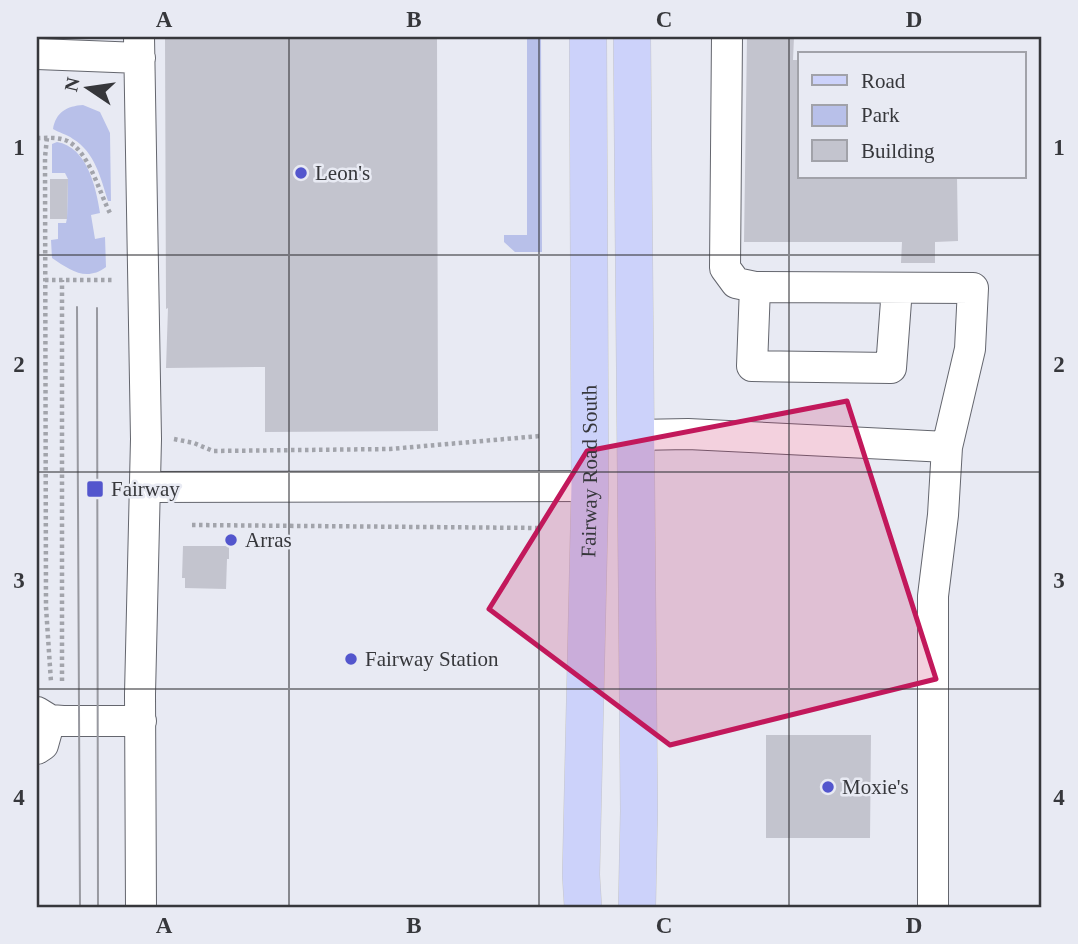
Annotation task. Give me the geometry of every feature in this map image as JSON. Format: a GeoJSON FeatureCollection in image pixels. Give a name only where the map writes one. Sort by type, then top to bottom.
{"type":"FeatureCollection","features":[{"type":"Feature","properties":{"kind":"main road","name":"Fairway Road South"},"geometry":{"type":"LineString","coordinates":[[583,907],[581,875],[590,486],[588,37]]}},
{"type":"Feature","properties":{"kind":"main road"},"geometry":{"type":"LineString","coordinates":[[632,37],[637,907]]}},
{"type":"Feature","properties":{"kind":"lane"},"geometry":{"type":"LineString","coordinates":[[727,37],[725,268],[736,283],[755,287],[973,288],[970,349],[947,447],[943,515],[933,596],[933,907]]}},
{"type":"Feature","properties":{"kind":"lane"},"geometry":{"type":"LineString","coordinates":[[37,54],[139,47],[146,487],[141,721],[141,907]]}},
{"type":"Feature","properties":{"kind":"lane"},"geometry":{"type":"LineString","coordinates":[[755,287],[752,366],[891,368],[897,288]]}},
{"type":"Feature","properties":{"kind":"lane"},"geometry":{"type":"LineString","coordinates":[[636,435],[688,434],[947,447]]}},
{"type":"Feature","properties":{"kind":"lane"},"geometry":{"type":"LineString","coordinates":[[146,487],[590,486]]}},
{"type":"Feature","properties":{"kind":"lane"},"geometry":{"type":"LineString","coordinates":[[37,749],[43,745],[43,716],[141,721]]}},
{"type":"Feature","properties":{"kind":"path"},"geometry":{"type":"LineString","coordinates":[[37,138],[65,140],[76,146],[84,156],[113,219]]}},
{"type":"Feature","properties":{"kind":"path"},"geometry":{"type":"LineString","coordinates":[[47,138],[46,607],[51,682]]}},
{"type":"Feature","properties":{"kind":"path"},"geometry":{"type":"LineString","coordinates":[[45,280],[113,280]]}},
{"type":"Feature","properties":{"kind":"path"},"geometry":{"type":"LineString","coordinates":[[62,280],[62,681]]}},
{"type":"Feature","properties":{"kind":"path"},"geometry":{"type":"LineString","coordinates":[[174,439],[194,443],[212,451],[405,448],[540,436]]}},
{"type":"Feature","properties":{"kind":"path"},"geometry":{"type":"LineString","coordinates":[[192,525],[539,528]]}},
{"type":"Feature","properties":{"kind":"highlighted area"},"geometry":{"type":"Polygon","coordinates":[[[847,401],[936,679],[670,745],[489,609],[587,451],[847,401]]]}},
{"type":"Feature","properties":{"kind":"green space"},"geometry":{"type":"Polygon","coordinates":[[[527,37],[541,37],[542,252],[515,252],[504,242],[504,235],[527,235],[527,37]]]}},
{"type":"Feature","properties":{"kind":"green space"},"geometry":{"type":"Polygon","coordinates":[[[83,105],[100,112],[110,133],[111,201],[108,201],[96,167],[87,151],[71,137],[53,129],[63,111],[83,105]]]}},
{"type":"Feature","properties":{"kind":"green space"},"geometry":{"type":"Polygon","coordinates":[[[57,142],[76,152],[93,180],[100,213],[91,215],[95,239],[105,237],[106,267],[92,274],[78,273],[52,258],[51,240],[58,239],[58,223],[66,223],[67,218],[68,179],[65,173],[52,173],[52,144],[57,142]]]}},
{"type":"Feature","properties":{"kind":"building","name":"Leon's"},"geometry":{"type":"Polygon","coordinates":[[[165,37],[437,37],[438,431],[265,432],[265,367],[166,368],[168,308],[166,309],[165,37]]]}},
{"type":"Feature","properties":{"kind":"building"},"geometry":{"type":"Polygon","coordinates":[[[747,37],[794,37],[793,60],[798,60],[798,178],[957,178],[958,241],[935,242],[935,263],[901,263],[902,242],[744,242],[747,37]]]}},
{"type":"Feature","properties":{"kind":"building"},"geometry":{"type":"Polygon","coordinates":[[[50,179],[68,179],[67,219],[50,219],[50,179]]]}},
{"type":"Feature","properties":{"kind":"building"},"geometry":{"type":"Polygon","coordinates":[[[183,546],[229,546],[226,589],[185,588],[185,578],[182,578],[183,546]]]}},
{"type":"Feature","properties":{"kind":"building"},"geometry":{"type":"Polygon","coordinates":[[[766,735],[871,735],[870,838],[766,838],[766,735]]]}},
{"type":"Feature","properties":{"kind":"tram line"},"geometry":{"type":"LineString","coordinates":[[77,307],[80,907]]}},
{"type":"Feature","properties":{"kind":"tram line"},"geometry":{"type":"LineString","coordinates":[[97,308],[98,907]]}},
{"type":"Feature","properties":{"kind":"place","name":"Leon's"},"geometry":{"type":"Point","coordinates":[301,173]}},
{"type":"Feature","properties":{"kind":"place","name":"Fairway"},"geometry":{"type":"Point","coordinates":[95,489]}},
{"type":"Feature","properties":{"kind":"place","name":"Arras"},"geometry":{"type":"Point","coordinates":[231,540]}},
{"type":"Feature","properties":{"kind":"place","name":"Fairway Station"},"geometry":{"type":"Point","coordinates":[351,659]}},
{"type":"Feature","properties":{"kind":"place","name":"Moxie's"},"geometry":{"type":"Point","coordinates":[828,787]}}]}
